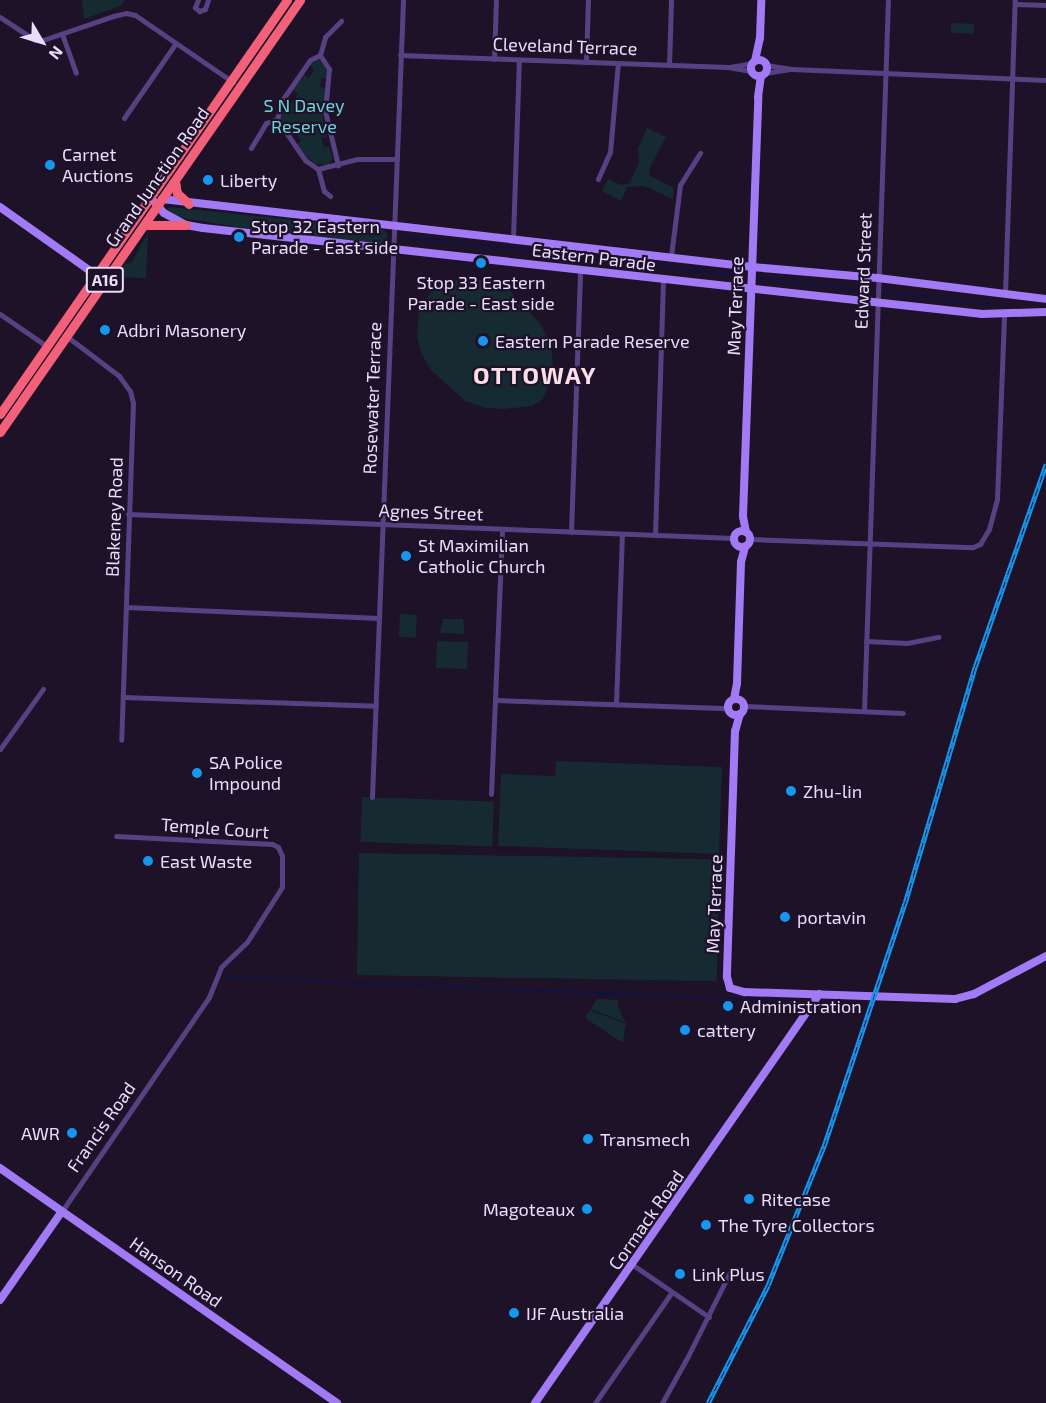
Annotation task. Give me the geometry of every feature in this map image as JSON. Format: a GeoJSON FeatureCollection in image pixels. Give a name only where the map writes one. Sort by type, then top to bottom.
{"type":"FeatureCollection","features":[{"type":"Feature","properties":{"kind":"highway","name":"Grand Junction Road"},"geometry":{"type":"LineString","coordinates":[[0,432],[175,181],[287,0]]}},
{"type":"Feature","properties":{"kind":"highway","name":"Grand Junction Road"},"geometry":{"type":"LineString","coordinates":[[0,414],[150,197],[300,0]]}},
{"type":"Feature","properties":{"kind":"highway"},"geometry":{"type":"LineString","coordinates":[[175,181],[177,193],[189,204]]}},
{"type":"Feature","properties":{"kind":"highway"},"geometry":{"type":"LineString","coordinates":[[150,197],[160,203]]}},
{"type":"Feature","properties":{"kind":"highway"},"geometry":{"type":"LineString","coordinates":[[145,225],[186,225]]}},
{"type":"Feature","properties":{"kind":"main road","name":"May Terrace"},"geometry":{"type":"LineString","coordinates":[[742,546],[761,0]]}},
{"type":"Feature","properties":{"kind":"main road","name":"Eastern Parade"},"geometry":{"type":"LineString","coordinates":[[160,203],[189,204],[513,238],[752,267],[878,278],[1046,301]]}},
{"type":"Feature","properties":{"kind":"main road","name":"Eastern Parade"},"geometry":{"type":"LineString","coordinates":[[160,203],[186,225],[877,303],[1004,315],[1046,312]]}},
{"type":"Feature","properties":{"kind":"main road"},"geometry":{"type":"LineString","coordinates":[[0,207],[96,275]]}},
{"type":"Feature","properties":{"kind":"main road"},"geometry":{"type":"LineString","coordinates":[[740,714],[729,710],[739,701],[737,683],[742,535]]}},
{"type":"Feature","properties":{"kind":"main road","name":"May Terrace"},"geometry":{"type":"LineString","coordinates":[[739,701],[740,714],[735,731],[727,983],[738,992],[819,994]]}},
{"type":"Feature","properties":{"kind":"main road","name":"May Terrace"},"geometry":{"type":"LineString","coordinates":[[729,710],[735,731]]}},
{"type":"Feature","properties":{"kind":"main road"},"geometry":{"type":"LineString","coordinates":[[819,994],[954,999],[974,994],[1046,956]]}},
{"type":"Feature","properties":{"kind":"main road","name":"Cormack Road"},"geometry":{"type":"LineString","coordinates":[[535,1403],[819,994]]}},
{"type":"Feature","properties":{"kind":"main road","name":"Hanson Road"},"geometry":{"type":"LineString","coordinates":[[1,1170],[337,1402]]}},
{"type":"Feature","properties":{"kind":"main road","name":"Francis Road"},"geometry":{"type":"LineString","coordinates":[[0,1300],[62,1211]]}},
{"type":"Feature","properties":{"kind":"street"},"geometry":{"type":"LineString","coordinates":[[198,0],[195,7],[199,11],[205,9],[206,1]]}},
{"type":"Feature","properties":{"kind":"street","name":"Rosewater Terrace"},"geometry":{"type":"LineString","coordinates":[[372,797],[403,0]]}},
{"type":"Feature","properties":{"kind":"street"},"geometry":{"type":"LineString","coordinates":[[494,59],[495,0]]}},
{"type":"Feature","properties":{"kind":"street"},"geometry":{"type":"LineString","coordinates":[[586,62],[588,0]]}},
{"type":"Feature","properties":{"kind":"street"},"geometry":{"type":"LineString","coordinates":[[669,65],[671,0]]}},
{"type":"Feature","properties":{"kind":"street","name":"Edward Street"},"geometry":{"type":"LineString","coordinates":[[864,711],[888,0]]}},
{"type":"Feature","properties":{"kind":"street"},"geometry":{"type":"LineString","coordinates":[[1005,294],[1015,2],[1046,5]]}},
{"type":"Feature","properties":{"kind":"street"},"geometry":{"type":"LineString","coordinates":[[0,17],[34,40],[62,34],[126,13],[135,15],[236,84]]}},
{"type":"Feature","properties":{"kind":"street"},"geometry":{"type":"LineString","coordinates":[[277,119],[283,99],[310,60],[320,55],[325,37],[341,21]]}},
{"type":"Feature","properties":{"kind":"street"},"geometry":{"type":"LineString","coordinates":[[62,34],[76,73]]}},
{"type":"Feature","properties":{"kind":"street"},"geometry":{"type":"LineString","coordinates":[[124,118],[176,43]]}},
{"type":"Feature","properties":{"kind":"street"},"geometry":{"type":"LineString","coordinates":[[320,55],[329,69],[325,111],[338,165]]}},
{"type":"Feature","properties":{"kind":"street","name":"Cleveland Terrace"},"geometry":{"type":"LineString","coordinates":[[400,55],[1046,80]]}},
{"type":"Feature","properties":{"kind":"street"},"geometry":{"type":"LineString","coordinates":[[513,238],[519,60]]}},
{"type":"Feature","properties":{"kind":"street"},"geometry":{"type":"LineString","coordinates":[[598,178],[610,152],[618,63]]}},
{"type":"Feature","properties":{"kind":"street"},"geometry":{"type":"LineString","coordinates":[[251,148],[253,140],[266,123],[277,119]]}},
{"type":"Feature","properties":{"kind":"street"},"geometry":{"type":"LineString","coordinates":[[277,119],[305,160],[318,170],[324,191],[330,196]]}},
{"type":"Feature","properties":{"kind":"street"},"geometry":{"type":"LineString","coordinates":[[671,256],[680,185],[700,153]]}},
{"type":"Feature","properties":{"kind":"street"},"geometry":{"type":"LineString","coordinates":[[318,170],[357,159],[396,159]]}},
{"type":"Feature","properties":{"kind":"street"},"geometry":{"type":"LineString","coordinates":[[571,532],[580,269]]}},
{"type":"Feature","properties":{"kind":"street"},"geometry":{"type":"LineString","coordinates":[[655,535],[663,280]]}},
{"type":"Feature","properties":{"kind":"street"},"geometry":{"type":"LineString","coordinates":[[0,314],[56,352]]}},
{"type":"Feature","properties":{"kind":"street"},"geometry":{"type":"LineString","coordinates":[[742,535],[870,543],[977,546],[986,538],[998,493],[1004,315]]}},
{"type":"Feature","properties":{"kind":"street","name":"Blakeney Road"},"geometry":{"type":"LineString","coordinates":[[57,330],[112,370],[132,396],[121,740]]}},
{"type":"Feature","properties":{"kind":"street","name":"Agnes Street"},"geometry":{"type":"LineString","coordinates":[[128,514],[383,526],[655,535],[742,535]]}},
{"type":"Feature","properties":{"kind":"street"},"geometry":{"type":"LineString","coordinates":[[491,794],[502,530]]}},
{"type":"Feature","properties":{"kind":"street"},"geometry":{"type":"LineString","coordinates":[[616,704],[622,534]]}},
{"type":"Feature","properties":{"kind":"street"},"geometry":{"type":"LineString","coordinates":[[126,607],[379,618]]}},
{"type":"Feature","properties":{"kind":"street"},"geometry":{"type":"LineString","coordinates":[[866,641],[907,643],[938,637]]}},
{"type":"Feature","properties":{"kind":"street"},"geometry":{"type":"LineString","coordinates":[[0,749],[43,689]]}},
{"type":"Feature","properties":{"kind":"street"},"geometry":{"type":"LineString","coordinates":[[123,697],[376,706]]}},
{"type":"Feature","properties":{"kind":"street"},"geometry":{"type":"LineString","coordinates":[[495,700],[729,710]]}},
{"type":"Feature","properties":{"kind":"street"},"geometry":{"type":"LineString","coordinates":[[739,701],[903,713]]}},
{"type":"Feature","properties":{"kind":"street","name":"Temple Court"},"geometry":{"type":"LineString","coordinates":[[116,836],[264,843],[278,847],[282,856],[280,892],[247,942],[221,967]]}},
{"type":"Feature","properties":{"kind":"street","name":"Francis Road"},"geometry":{"type":"LineString","coordinates":[[62,1211],[209,997],[221,967]]}},
{"type":"Feature","properties":{"kind":"street"},"geometry":{"type":"LineString","coordinates":[[633,1265],[709,1317]]}},
{"type":"Feature","properties":{"kind":"street"},"geometry":{"type":"LineString","coordinates":[[662,1403],[709,1317],[731,1270]]}},
{"type":"Feature","properties":{"kind":"street"},"geometry":{"type":"LineString","coordinates":[[595,1403],[672,1292]]}},
{"type":"Feature","properties":{"kind":"green space"},"geometry":{"type":"Polygon","coordinates":[[[82,0],[125,0],[121,6],[84,19],[82,0]]]}},
{"type":"Feature","properties":{"kind":"green space"},"geometry":{"type":"Polygon","coordinates":[[[951,23],[974,24],[974,34],[951,33],[951,23]]]}},
{"type":"Feature","properties":{"kind":"green space","name":"S N Davey Reserve"},"geometry":{"type":"Polygon","coordinates":[[[319,59],[325,65],[327,74],[327,78],[321,78],[320,87],[326,88],[323,118],[327,137],[321,138],[324,147],[329,146],[333,158],[329,165],[316,164],[306,157],[297,145],[301,141],[296,133],[291,136],[281,116],[287,99],[292,102],[298,93],[293,90],[304,75],[309,78],[314,70],[310,65],[319,59]]]}},
{"type":"Feature","properties":{"kind":"green space"},"geometry":{"type":"Polygon","coordinates":[[[647,128],[666,137],[649,169],[650,176],[674,188],[673,199],[644,186],[627,187],[621,201],[602,191],[608,179],[621,185],[630,183],[639,162],[638,148],[647,128]]]}},
{"type":"Feature","properties":{"kind":"green space"},"geometry":{"type":"Polygon","coordinates":[[[170,207],[381,229],[387,233],[387,240],[383,244],[237,227],[178,217],[167,210],[170,207]]]}},
{"type":"Feature","properties":{"kind":"green space"},"geometry":{"type":"Polygon","coordinates":[[[148,232],[146,278],[116,277],[124,265],[132,262],[148,232]]]}},
{"type":"Feature","properties":{"kind":"green space","name":"Eastern Parade Reserve"},"geometry":{"type":"Polygon","coordinates":[[[459,279],[482,280],[510,291],[541,325],[551,345],[554,376],[542,400],[532,406],[486,408],[465,401],[431,370],[421,353],[417,336],[419,310],[434,288],[459,279]]]}},
{"type":"Feature","properties":{"kind":"green space"},"geometry":{"type":"Polygon","coordinates":[[[400,614],[417,615],[416,638],[399,637],[400,614]]]}},
{"type":"Feature","properties":{"kind":"green space"},"geometry":{"type":"Polygon","coordinates":[[[443,619],[463,619],[465,634],[440,633],[443,619]]]}},
{"type":"Feature","properties":{"kind":"green space"},"geometry":{"type":"Polygon","coordinates":[[[437,641],[468,642],[467,669],[436,668],[437,641]]]}},
{"type":"Feature","properties":{"kind":"green space"},"geometry":{"type":"Polygon","coordinates":[[[556,761],[722,767],[719,854],[498,846],[501,774],[555,776],[556,761]]]}},
{"type":"Feature","properties":{"kind":"green space"},"geometry":{"type":"Polygon","coordinates":[[[362,797],[494,802],[492,847],[360,842],[362,797]]]}},
{"type":"Feature","properties":{"kind":"green space"},"geometry":{"type":"Polygon","coordinates":[[[359,853],[719,859],[717,981],[357,975],[359,853]]]}},
{"type":"Feature","properties":{"kind":"green space"},"geometry":{"type":"Polygon","coordinates":[[[597,999],[618,1000],[618,1007],[626,1023],[591,1009],[597,999]]]}},
{"type":"Feature","properties":{"kind":"green space"},"geometry":{"type":"Polygon","coordinates":[[[590,1010],[626,1024],[623,1043],[585,1018],[590,1010]]]}},
{"type":"Feature","properties":{"kind":"waterway"},"geometry":{"type":"LineString","coordinates":[[404,237],[744,276]]}},
{"type":"Feature","properties":{"kind":"waterway"},"geometry":{"type":"LineString","coordinates":[[758,278],[871,291]]}},
{"type":"Feature","properties":{"kind":"waterway"},"geometry":{"type":"LineString","coordinates":[[884,292],[992,305]]}},
{"type":"Feature","properties":{"kind":"waterway"},"geometry":{"type":"LineString","coordinates":[[227,977],[781,1001]]}},
{"type":"Feature","properties":{"kind":"railway"},"geometry":{"type":"LineString","coordinates":[[708,1403],[768,1285],[824,1146],[905,903],[975,667],[1046,464]]}},
{"type":"Feature","properties":{"kind":"place","name":"Carnet Auctions"},"geometry":{"type":"Point","coordinates":[50,165]}},
{"type":"Feature","properties":{"kind":"place","name":"Liberty"},"geometry":{"type":"Point","coordinates":[208,180]}},
{"type":"Feature","properties":{"kind":"place","name":"Stop 32 Eastern Parade - East side"},"geometry":{"type":"Point","coordinates":[239,237]}},
{"type":"Feature","properties":{"kind":"place","name":"Stop 33 Eastern Parade - East side"},"geometry":{"type":"Point","coordinates":[481,263]}},
{"type":"Feature","properties":{"kind":"place","name":"Adbri Masonery"},"geometry":{"type":"Point","coordinates":[105,330]}},
{"type":"Feature","properties":{"kind":"place","name":"Eastern Parade Reserve"},"geometry":{"type":"Point","coordinates":[483,341]}},
{"type":"Feature","properties":{"kind":"place","name":"St Maximilian Catholic Church"},"geometry":{"type":"Point","coordinates":[406,556]}},
{"type":"Feature","properties":{"kind":"place","name":"SA Police Impound"},"geometry":{"type":"Point","coordinates":[197,773]}},
{"type":"Feature","properties":{"kind":"place","name":"Zhu-lin"},"geometry":{"type":"Point","coordinates":[791,791]}},
{"type":"Feature","properties":{"kind":"place","name":"East Waste"},"geometry":{"type":"Point","coordinates":[148,861]}},
{"type":"Feature","properties":{"kind":"place","name":"portavin"},"geometry":{"type":"Point","coordinates":[785,917]}},
{"type":"Feature","properties":{"kind":"place","name":"Administration"},"geometry":{"type":"Point","coordinates":[728,1006]}},
{"type":"Feature","properties":{"kind":"place","name":"cattery"},"geometry":{"type":"Point","coordinates":[685,1030]}},
{"type":"Feature","properties":{"kind":"place","name":"AWR"},"geometry":{"type":"Point","coordinates":[72,1133]}},
{"type":"Feature","properties":{"kind":"place","name":"Transmech"},"geometry":{"type":"Point","coordinates":[588,1139]}},
{"type":"Feature","properties":{"kind":"place","name":"Ritecase"},"geometry":{"type":"Point","coordinates":[749,1199]}},
{"type":"Feature","properties":{"kind":"place","name":"Magoteaux"},"geometry":{"type":"Point","coordinates":[587,1209]}},
{"type":"Feature","properties":{"kind":"place","name":"The Tyre Collectors"},"geometry":{"type":"Point","coordinates":[706,1225]}},
{"type":"Feature","properties":{"kind":"place","name":"Link Plus"},"geometry":{"type":"Point","coordinates":[680,1274]}},
{"type":"Feature","properties":{"kind":"place","name":"IJF Australia"},"geometry":{"type":"Point","coordinates":[514,1313]}},
{"type":"Feature","properties":{"kind":"district","name":"OTTOWAY"},"geometry":{"type":"Point","coordinates":[535,375]}}]}
